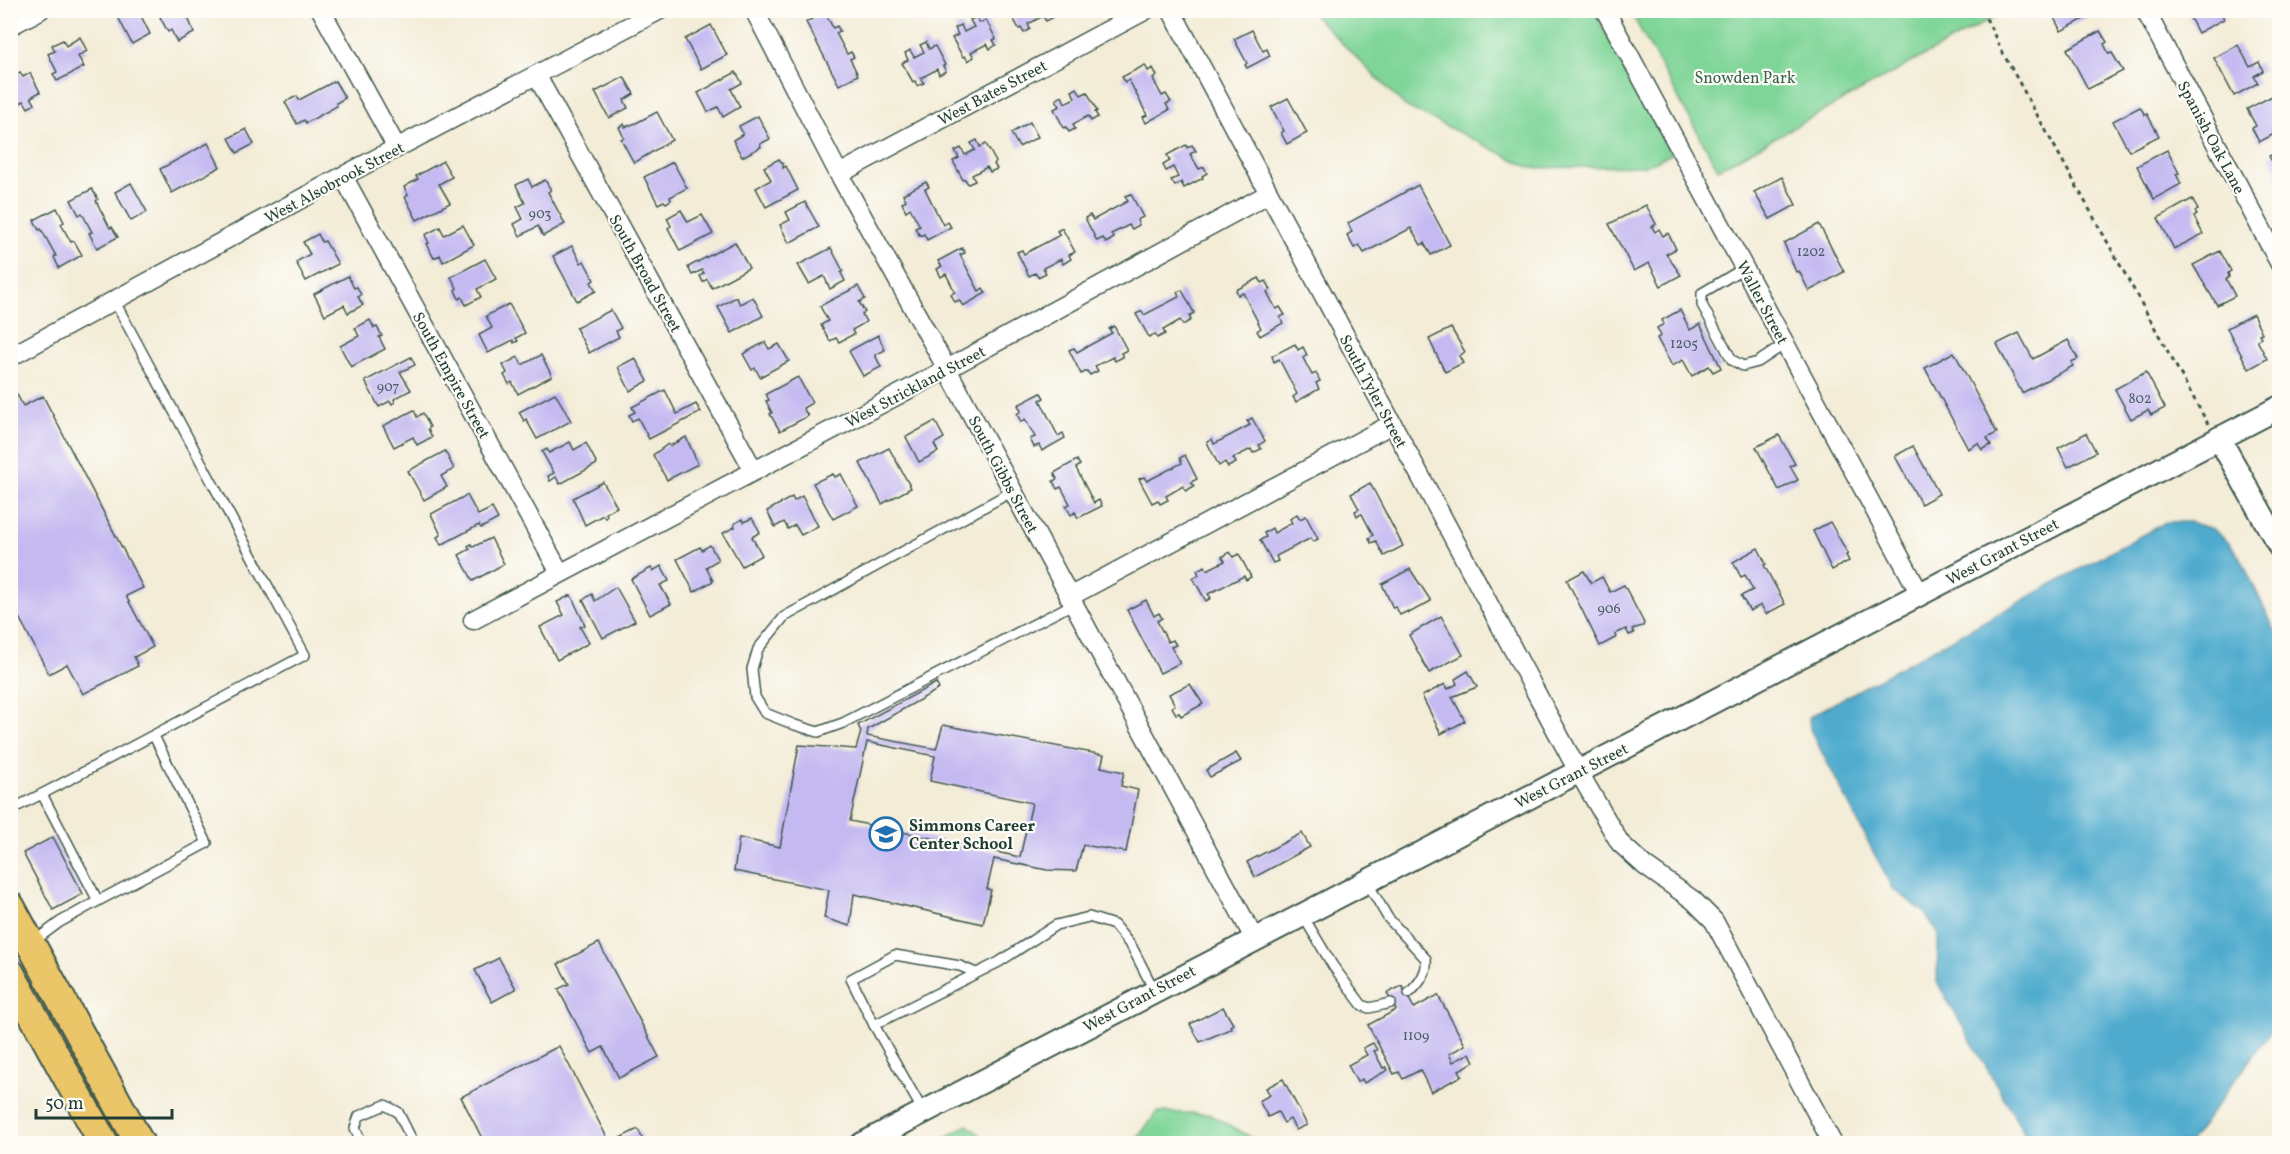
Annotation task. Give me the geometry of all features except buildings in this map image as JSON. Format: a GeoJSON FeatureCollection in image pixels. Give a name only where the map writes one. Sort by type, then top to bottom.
{"type":"FeatureCollection","features":[{"type":"Feature","properties":{"kind":"main road"},"geometry":{"type":"LineString","coordinates":[[10,906],[21,950],[140,1143]]}},
{"type":"Feature","properties":{"kind":"main road"},"geometry":{"type":"LineString","coordinates":[[10,973],[95,1140]]}},
{"type":"Feature","properties":{"kind":"street"},"geometry":{"type":"LineString","coordinates":[[10,26],[40,10]]}},
{"type":"Feature","properties":{"kind":"street"},"geometry":{"type":"LineString","coordinates":[[321,10],[397,148]]}},
{"type":"Feature","properties":{"kind":"street","name":"West Alsobrook Street"},"geometry":{"type":"LineString","coordinates":[[10,357],[115,302],[343,176],[660,10]]}},
{"type":"Feature","properties":{"kind":"street","name":"South Gibbs Street"},"geometry":{"type":"LineString","coordinates":[[754,10],[839,174],[947,369],[1254,938]]}},
{"type":"Feature","properties":{"kind":"street","name":"West Bates Street"},"geometry":{"type":"LineString","coordinates":[[839,174],[1146,10]]}},
{"type":"Feature","properties":{"kind":"street","name":"South Tyler Street"},"geometry":{"type":"LineString","coordinates":[[1171,10],[1578,771],[1620,843],[1645,866],[1693,900],[1714,921],[1833,1143]]}},
{"type":"Feature","properties":{"kind":"street","name":"Waller Street"},"geometry":{"type":"LineString","coordinates":[[1605,10],[1920,594]]}},
{"type":"Feature","properties":{"kind":"street","name":"Spanish Oak Lane"},"geometry":{"type":"LineString","coordinates":[[2145,10],[2280,264]]}},
{"type":"Feature","properties":{"kind":"street","name":"South Broad Street"},"geometry":{"type":"LineString","coordinates":[[537,76],[754,471]]}},
{"type":"Feature","properties":{"kind":"street","name":"South Empire Street"},"geometry":{"type":"LineString","coordinates":[[343,176],[560,573]]}},
{"type":"Feature","properties":{"kind":"street","name":"West Strickland Street"},"geometry":{"type":"LineString","coordinates":[[560,573],[947,369],[1268,194]]}},
{"type":"Feature","properties":{"kind":"street","name":"West Grant Street"},"geometry":{"type":"LineString","coordinates":[[862,1143],[1920,594],[2214,432],[2280,407]]}},
{"type":"Feature","properties":{"kind":"street"},"geometry":{"type":"LineString","coordinates":[[1071,600],[1392,424]]}},
{"type":"Feature","properties":{"kind":"street"},"geometry":{"type":"LineString","coordinates":[[2214,432],[2280,547]]}},
{"type":"Feature","properties":{"kind":"street"},"geometry":{"type":"LineString","coordinates":[[473,620],[560,573]]}},
{"type":"Feature","properties":{"kind":"lane"},"geometry":{"type":"LineString","coordinates":[[1744,267],[1702,294],[1702,305],[1732,360],[1743,366],[1758,362],[1785,344]]}},
{"type":"Feature","properties":{"kind":"lane"},"geometry":{"type":"LineString","coordinates":[[10,810],[305,655],[115,302]]}},
{"type":"Feature","properties":{"kind":"lane"},"geometry":{"type":"LineString","coordinates":[[1013,491],[784,617],[758,649],[752,669],[755,697],[765,712],[818,732],[843,723],[1071,600]]}},
{"type":"Feature","properties":{"kind":"lane"},"geometry":{"type":"LineString","coordinates":[[21,950],[60,922],[207,843],[154,736]]}},
{"type":"Feature","properties":{"kind":"lane"},"geometry":{"type":"LineString","coordinates":[[42,794],[98,901]]}},
{"type":"Feature","properties":{"kind":"lane"},"geometry":{"type":"LineString","coordinates":[[1366,880],[1388,918],[1426,959],[1427,967],[1422,978],[1409,993]]}},
{"type":"Feature","properties":{"kind":"lane"},"geometry":{"type":"LineString","coordinates":[[1302,914],[1333,966],[1362,1005],[1369,1008],[1391,1003]]}},
{"type":"Feature","properties":{"kind":"lane"},"geometry":{"type":"LineString","coordinates":[[874,1025],[999,962],[1056,925],[1089,917],[1114,925],[1132,947],[1154,990]]}},
{"type":"Feature","properties":{"kind":"lane"},"geometry":{"type":"LineString","coordinates":[[923,1112],[851,979],[895,955],[960,966],[975,973]]}},
{"type":"Feature","properties":{"kind":"lane"},"geometry":{"type":"LineString","coordinates":[[362,1143],[355,1128],[359,1116],[385,1105],[398,1112],[414,1143]]}},
{"type":"Feature","properties":{"kind":"path"},"geometry":{"type":"LineString","coordinates":[[1982,10],[2004,55],[2214,432]]}},
{"type":"Feature","properties":{"kind":"green space"},"geometry":{"type":"Polygon","coordinates":[[[1316,10],[1594,11],[1672,154],[1644,166],[1531,168],[1405,106],[1314,15],[1316,10]]]}},
{"type":"Feature","properties":{"kind":"green space","name":"Snowden Park"},"geometry":{"type":"Polygon","coordinates":[[[1630,10],[2007,10],[1718,169],[1630,11],[1630,10]]]}},
{"type":"Feature","properties":{"kind":"green space"},"geometry":{"type":"Polygon","coordinates":[[[1157,1112],[1209,1114],[1261,1143],[1134,1143],[1157,1112]]]}},
{"type":"Feature","properties":{"kind":"green space"},"geometry":{"type":"Polygon","coordinates":[[[967,1125],[991,1143],[938,1143],[967,1125]]]}},
{"type":"Feature","properties":{"kind":"water"},"geometry":{"type":"Polygon","coordinates":[[[2166,522],[2190,522],[2213,529],[2230,544],[2241,559],[2280,641],[2279,1020],[2189,1143],[2030,1143],[1937,982],[1938,934],[1924,912],[1892,888],[1810,729],[1809,717],[2166,522]]]}},
{"type":"Feature","properties":{"kind":"place","name":"Simmons Career Center School"},"geometry":{"type":"Point","coordinates":[886,834]}}]}
